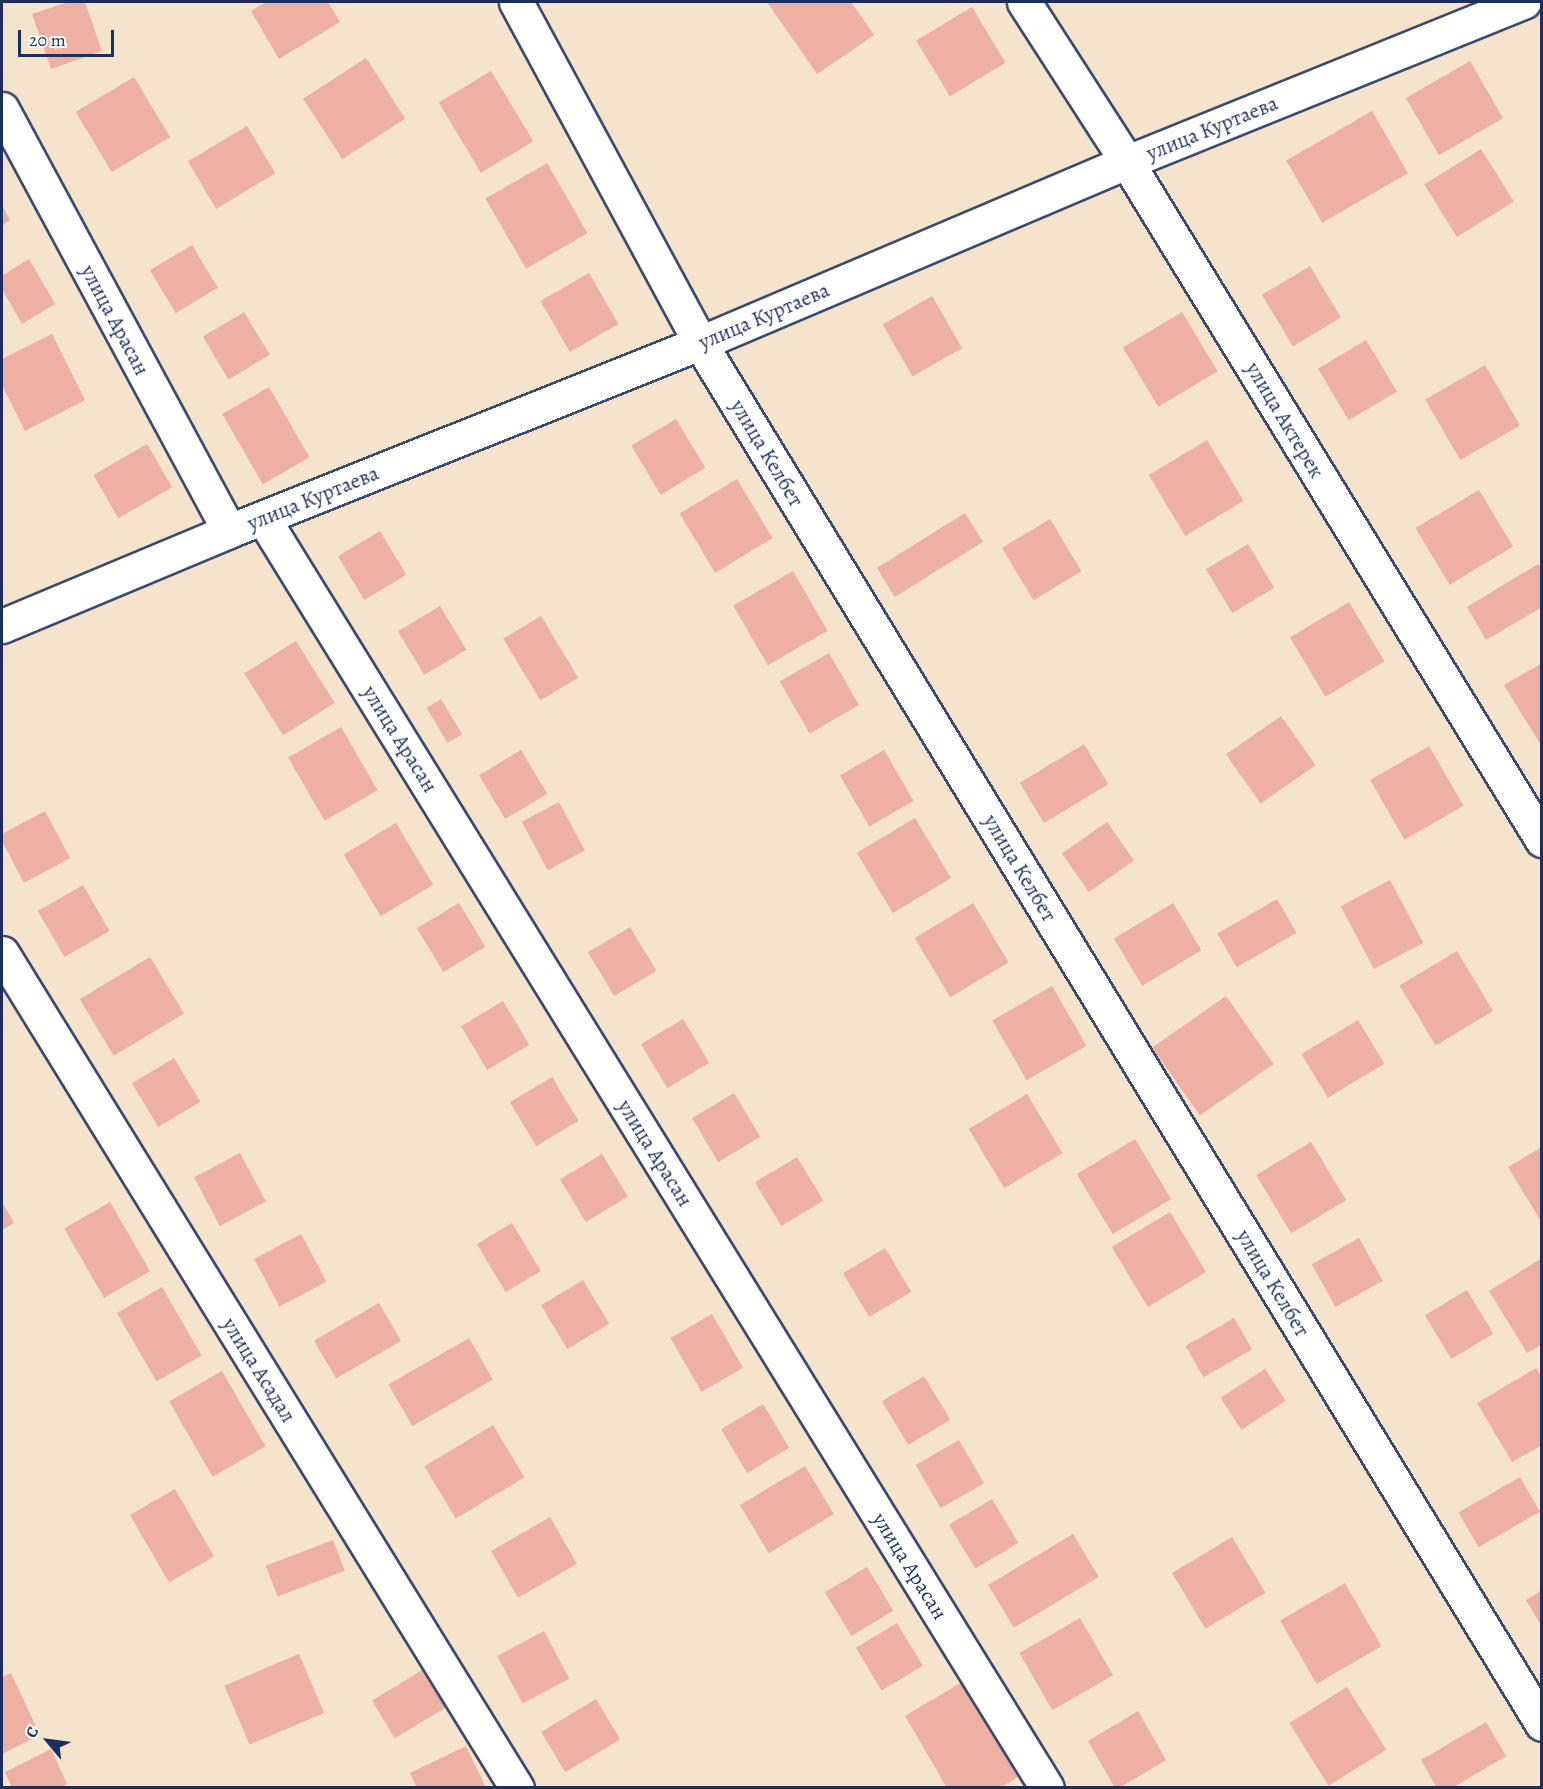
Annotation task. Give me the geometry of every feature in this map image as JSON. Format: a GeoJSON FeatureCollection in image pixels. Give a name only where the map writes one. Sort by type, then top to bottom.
{"type":"FeatureCollection","features":[{"type":"Feature","properties":{"kind":"street","name":"улица Келбет"},"geometry":{"type":"LineString","coordinates":[[516,2],[700,343],[1542,1724]]}},
{"type":"Feature","properties":{"kind":"street","name":"улица Актерек"},"geometry":{"type":"LineString","coordinates":[[1024,2],[1127,162],[1542,840]]}},
{"type":"Feature","properties":{"kind":"street","name":"улица Куртаева"},"geometry":{"type":"LineString","coordinates":[[2,626],[229,531],[700,343],[1127,162],[1524,2]]}},
{"type":"Feature","properties":{"kind":"street","name":"улица Арасан"},"geometry":{"type":"LineString","coordinates":[[2,109],[229,531]]}},
{"type":"Feature","properties":{"kind":"street","name":"улица Арасан"},"geometry":{"type":"LineString","coordinates":[[263,518],[1047,1788]]}},
{"type":"Feature","properties":{"kind":"street","name":"улица Асадал"},"geometry":{"type":"LineString","coordinates":[[2,953],[518,1788]]}},
{"type":"Feature","properties":{"kind":"building"},"geometry":{"type":"Polygon","coordinates":[[[68,2],[85,2],[102,51],[51,69],[32,14],[68,2]]]}},
{"type":"Feature","properties":{"kind":"building"},"geometry":{"type":"Polygon","coordinates":[[[266,2],[328,2],[340,22],[279,59],[251,11],[266,2]]]}},
{"type":"Feature","properties":{"kind":"building"},"geometry":{"type":"Polygon","coordinates":[[[767,2],[851,2],[874,35],[817,74],[767,2]]]}},
{"type":"Feature","properties":{"kind":"building"},"geometry":{"type":"Polygon","coordinates":[[[972,7],[1005,63],[950,96],[916,40],[972,7]]]}},
{"type":"Feature","properties":{"kind":"building"},"geometry":{"type":"Polygon","coordinates":[[[366,58],[405,118],[342,159],[303,99],[366,58]]]}},
{"type":"Feature","properties":{"kind":"building"},"geometry":{"type":"Polygon","coordinates":[[[1470,61],[1503,118],[1439,155],[1406,98],[1470,61]]]}},
{"type":"Feature","properties":{"kind":"building"},"geometry":{"type":"Polygon","coordinates":[[[491,71],[533,141],[481,173],[439,102],[491,71]]]}},
{"type":"Feature","properties":{"kind":"building"},"geometry":{"type":"Polygon","coordinates":[[[134,77],[170,137],[112,172],[76,112],[134,77]]]}},
{"type":"Feature","properties":{"kind":"building"},"geometry":{"type":"Polygon","coordinates":[[[1372,111],[1408,173],[1322,223],[1286,160],[1372,111]]]}},
{"type":"Feature","properties":{"kind":"building"},"geometry":{"type":"Polygon","coordinates":[[[247,126],[275,173],[216,209],[188,162],[247,126]]]}},
{"type":"Feature","properties":{"kind":"building"},"geometry":{"type":"Polygon","coordinates":[[[1481,149],[1514,202],[1457,237],[1424,185],[1481,149]]]}},
{"type":"Feature","properties":{"kind":"building"},"geometry":{"type":"Polygon","coordinates":[[[547,163],[588,233],[526,269],[486,198],[547,163]]]}},
{"type":"Feature","properties":{"kind":"building"},"geometry":{"type":"Polygon","coordinates":[[[2,205],[10,220],[2,226],[2,205]]]}},
{"type":"Feature","properties":{"kind":"building"},"geometry":{"type":"Polygon","coordinates":[[[192,245],[218,288],[176,313],[150,270],[192,245]]]}},
{"type":"Feature","properties":{"kind":"building"},"geometry":{"type":"Polygon","coordinates":[[[29,259],[55,304],[22,324],[2,289],[2,276],[29,259]]]}},
{"type":"Feature","properties":{"kind":"building"},"geometry":{"type":"Polygon","coordinates":[[[1310,266],[1341,317],[1293,346],[1262,295],[1310,266]]]}},
{"type":"Feature","properties":{"kind":"building"},"geometry":{"type":"Polygon","coordinates":[[[589,273],[618,324],[570,352],[541,301],[589,273]]]}},
{"type":"Feature","properties":{"kind":"building"},"geometry":{"type":"Polygon","coordinates":[[[932,296],[962,348],[913,376],[883,324],[932,296]]]}},
{"type":"Feature","properties":{"kind":"building"},"geometry":{"type":"Polygon","coordinates":[[[244,312],[270,355],[229,380],[203,337],[244,312]]]}},
{"type":"Feature","properties":{"kind":"building"},"geometry":{"type":"Polygon","coordinates":[[[1182,312],[1218,371],[1158,407],[1123,348],[1182,312]]]}},
{"type":"Feature","properties":{"kind":"building"},"geometry":{"type":"Polygon","coordinates":[[[52,334],[85,400],[25,431],[2,385],[2,359],[52,334]]]}},
{"type":"Feature","properties":{"kind":"building"},"geometry":{"type":"Polygon","coordinates":[[[1366,340],[1397,391],[1349,420],[1318,369],[1366,340]]]}},
{"type":"Feature","properties":{"kind":"building"},"geometry":{"type":"Polygon","coordinates":[[[1485,365],[1520,426],[1460,460],[1425,400],[1485,365]]]}},
{"type":"Feature","properties":{"kind":"building"},"geometry":{"type":"Polygon","coordinates":[[[269,387],[310,457],[263,484],[222,414],[269,387]]]}},
{"type":"Feature","properties":{"kind":"building"},"geometry":{"type":"Polygon","coordinates":[[[676,419],[705,468],[661,495],[631,446],[676,419]]]}},
{"type":"Feature","properties":{"kind":"building"},"geometry":{"type":"Polygon","coordinates":[[[1207,440],[1244,501],[1185,536],[1149,475],[1207,440]]]}},
{"type":"Feature","properties":{"kind":"building"},"geometry":{"type":"Polygon","coordinates":[[[147,444],[172,487],[118,518],[93,475],[147,444]]]}},
{"type":"Feature","properties":{"kind":"building"},"geometry":{"type":"Polygon","coordinates":[[[737,479],[773,538],[715,573],[680,514],[737,479]]]}},
{"type":"Feature","properties":{"kind":"building"},"geometry":{"type":"Polygon","coordinates":[[[1479,490],[1513,547],[1450,585],[1416,528],[1479,490]]]}},
{"type":"Feature","properties":{"kind":"building"},"geometry":{"type":"Polygon","coordinates":[[[965,513],[983,542],[895,597],[877,568],[965,513]]]}},
{"type":"Feature","properties":{"kind":"building"},"geometry":{"type":"Polygon","coordinates":[[[1050,519],[1081,571],[1033,600],[1002,548],[1050,519]]]}},
{"type":"Feature","properties":{"kind":"building"},"geometry":{"type":"Polygon","coordinates":[[[380,531],[406,575],[364,600],[338,556],[380,531]]]}},
{"type":"Feature","properties":{"kind":"building"},"geometry":{"type":"Polygon","coordinates":[[[1248,544],[1274,588],[1232,613],[1206,569],[1248,544]]]}},
{"type":"Feature","properties":{"kind":"building"},"geometry":{"type":"Polygon","coordinates":[[[1538,564],[1542,570],[1542,607],[1486,640],[1467,607],[1538,564]]]}},
{"type":"Feature","properties":{"kind":"building"},"geometry":{"type":"Polygon","coordinates":[[[793,571],[828,631],[768,665],[733,606],[793,571]]]}},
{"type":"Feature","properties":{"kind":"building"},"geometry":{"type":"Polygon","coordinates":[[[1349,602],[1385,661],[1325,697],[1290,638],[1349,602]]]}},
{"type":"Feature","properties":{"kind":"building"},"geometry":{"type":"Polygon","coordinates":[[[440,606],[466,650],[424,675],[398,631],[440,606]]]}},
{"type":"Feature","properties":{"kind":"building"},"geometry":{"type":"Polygon","coordinates":[[[541,616],[578,678],[540,700],[503,639],[541,616]]]}},
{"type":"Feature","properties":{"kind":"building"},"geometry":{"type":"Polygon","coordinates":[[[296,641],[335,703],[283,735],[244,673],[296,641]]]}},
{"type":"Feature","properties":{"kind":"building"},"geometry":{"type":"Polygon","coordinates":[[[829,653],[859,705],[810,733],[780,682],[829,653]]]}},
{"type":"Feature","properties":{"kind":"building"},"geometry":{"type":"Polygon","coordinates":[[[1542,663],[1542,747],[1504,685],[1542,663]]]}},
{"type":"Feature","properties":{"kind":"building"},"geometry":{"type":"Polygon","coordinates":[[[441,699],[462,734],[448,743],[426,708],[441,699]]]}},
{"type":"Feature","properties":{"kind":"building"},"geometry":{"type":"Polygon","coordinates":[[[1281,716],[1315,765],[1261,804],[1226,754],[1281,716]]]}},
{"type":"Feature","properties":{"kind":"building"},"geometry":{"type":"Polygon","coordinates":[[[341,727],[378,790],[325,821],[288,758],[341,727]]]}},
{"type":"Feature","properties":{"kind":"building"},"geometry":{"type":"Polygon","coordinates":[[[1084,744],[1108,784],[1044,823],[1020,783],[1084,744]]]}},
{"type":"Feature","properties":{"kind":"building"},"geometry":{"type":"Polygon","coordinates":[[[1429,746],[1464,806],[1405,840],[1370,780],[1429,746]]]}},
{"type":"Feature","properties":{"kind":"building"},"geometry":{"type":"Polygon","coordinates":[[[521,750],[547,794],[505,819],[479,775],[521,750]]]}},
{"type":"Feature","properties":{"kind":"building"},"geometry":{"type":"Polygon","coordinates":[[[884,750],[914,801],[869,827],[840,776],[884,750]]]}},
{"type":"Feature","properties":{"kind":"building"},"geometry":{"type":"Polygon","coordinates":[[[559,802],[585,851],[548,870],[522,822],[559,802]]]}},
{"type":"Feature","properties":{"kind":"building"},"geometry":{"type":"Polygon","coordinates":[[[45,811],[70,858],[24,883],[2,841],[2,834],[45,811]]]}},
{"type":"Feature","properties":{"kind":"building"},"geometry":{"type":"Polygon","coordinates":[[[915,818],[951,878],[893,913],[857,853],[915,818]]]}},
{"type":"Feature","properties":{"kind":"building"},"geometry":{"type":"Polygon","coordinates":[[[1107,822],[1134,861],[1089,892],[1062,854],[1107,822]]]}},
{"type":"Feature","properties":{"kind":"building"},"geometry":{"type":"Polygon","coordinates":[[[396,823],[433,885],[381,916],[344,854],[396,823]]]}},
{"type":"Feature","properties":{"kind":"building"},"geometry":{"type":"Polygon","coordinates":[[[1390,880],[1423,943],[1374,969],[1341,906],[1390,880]]]}},
{"type":"Feature","properties":{"kind":"building"},"geometry":{"type":"Polygon","coordinates":[[[83,885],[110,931],[64,957],[38,911],[83,885]]]}},
{"type":"Feature","properties":{"kind":"building"},"geometry":{"type":"Polygon","coordinates":[[[1277,899],[1296,933],[1237,967],[1217,933],[1277,899]]]}},
{"type":"Feature","properties":{"kind":"building"},"geometry":{"type":"Polygon","coordinates":[[[459,903],[485,947],[443,972],[417,928],[459,903]]]}},
{"type":"Feature","properties":{"kind":"building"},"geometry":{"type":"Polygon","coordinates":[[[973,903],[1009,962],[950,997],[915,938],[973,903]]]}},
{"type":"Feature","properties":{"kind":"building"},"geometry":{"type":"Polygon","coordinates":[[[1173,903],[1201,950],[1142,986],[1114,939],[1173,903]]]}},
{"type":"Feature","properties":{"kind":"building"},"geometry":{"type":"Polygon","coordinates":[[[630,927],[656,971],[614,996],[588,952],[630,927]]]}},
{"type":"Feature","properties":{"kind":"building"},"geometry":{"type":"Polygon","coordinates":[[[1457,951],[1493,1011],[1436,1046],[1400,986],[1457,951]]]}},
{"type":"Feature","properties":{"kind":"building"},"geometry":{"type":"Polygon","coordinates":[[[150,957],[184,1014],[114,1056],[80,999],[150,957]]]}},
{"type":"Feature","properties":{"kind":"building"},"geometry":{"type":"Polygon","coordinates":[[[1052,986],[1086,1046],[1027,1080],[992,1020],[1052,986]]]}},
{"type":"Feature","properties":{"kind":"building"},"geometry":{"type":"Polygon","coordinates":[[[1226,996],[1274,1064],[1200,1116],[1152,1048],[1226,996]]]}},
{"type":"Feature","properties":{"kind":"building"},"geometry":{"type":"Polygon","coordinates":[[[503,1001],[529,1045],[487,1070],[461,1026],[503,1001]]]}},
{"type":"Feature","properties":{"kind":"building"},"geometry":{"type":"Polygon","coordinates":[[[683,1019],[709,1063],[667,1088],[641,1044],[683,1019]]]}},
{"type":"Feature","properties":{"kind":"building"},"geometry":{"type":"Polygon","coordinates":[[[1358,1020],[1384,1064],[1328,1098],[1301,1054],[1358,1020]]]}},
{"type":"Feature","properties":{"kind":"building"},"geometry":{"type":"Polygon","coordinates":[[[174,1058],[200,1102],[158,1127],[132,1083],[174,1058]]]}},
{"type":"Feature","properties":{"kind":"building"},"geometry":{"type":"Polygon","coordinates":[[[552,1077],[578,1121],[536,1146],[510,1102],[552,1077]]]}},
{"type":"Feature","properties":{"kind":"building"},"geometry":{"type":"Polygon","coordinates":[[[734,1093],[760,1137],[718,1162],[692,1118],[734,1093]]]}},
{"type":"Feature","properties":{"kind":"building"},"geometry":{"type":"Polygon","coordinates":[[[1027,1094],[1063,1153],[1004,1188],[969,1129],[1027,1094]]]}},
{"type":"Feature","properties":{"kind":"building"},"geometry":{"type":"Polygon","coordinates":[[[1135,1139],[1171,1199],[1113,1234],[1077,1174],[1135,1139]]]}},
{"type":"Feature","properties":{"kind":"building"},"geometry":{"type":"Polygon","coordinates":[[[1311,1142],[1346,1200],[1291,1233],[1256,1175],[1311,1142]]]}},
{"type":"Feature","properties":{"kind":"building"},"geometry":{"type":"Polygon","coordinates":[[[1542,1147],[1542,1223],[1508,1167],[1542,1147]]]}},
{"type":"Feature","properties":{"kind":"building"},"geometry":{"type":"Polygon","coordinates":[[[240,1153],[266,1202],[220,1226],[194,1177],[240,1153]]]}},
{"type":"Feature","properties":{"kind":"building"},"geometry":{"type":"Polygon","coordinates":[[[602,1154],[628,1197],[586,1222],[560,1179],[602,1154]]]}},
{"type":"Feature","properties":{"kind":"building"},"geometry":{"type":"Polygon","coordinates":[[[797,1157],[823,1201],[781,1226],[755,1182],[797,1157]]]}},
{"type":"Feature","properties":{"kind":"building"},"geometry":{"type":"Polygon","coordinates":[[[2,1202],[14,1223],[2,1230],[2,1202]]]}},
{"type":"Feature","properties":{"kind":"building"},"geometry":{"type":"Polygon","coordinates":[[[110,1202],[150,1271],[104,1298],[64,1228],[110,1202]]]}},
{"type":"Feature","properties":{"kind":"building"},"geometry":{"type":"Polygon","coordinates":[[[1170,1212],[1206,1272],[1148,1307],[1112,1247],[1170,1212]]]}},
{"type":"Feature","properties":{"kind":"building"},"geometry":{"type":"Polygon","coordinates":[[[512,1223],[541,1271],[506,1292],[477,1244],[512,1223]]]}},
{"type":"Feature","properties":{"kind":"building"},"geometry":{"type":"Polygon","coordinates":[[[301,1234],[326,1282],[280,1307],[254,1259],[301,1234]]]}},
{"type":"Feature","properties":{"kind":"building"},"geometry":{"type":"Polygon","coordinates":[[[1359,1238],[1383,1281],[1336,1307],[1312,1264],[1359,1238]]]}},
{"type":"Feature","properties":{"kind":"building"},"geometry":{"type":"Polygon","coordinates":[[[885,1248],[911,1292],[869,1317],[843,1273],[885,1248]]]}},
{"type":"Feature","properties":{"kind":"building"},"geometry":{"type":"Polygon","coordinates":[[[1542,1258],[1542,1344],[1527,1353],[1489,1291],[1542,1258]]]}},
{"type":"Feature","properties":{"kind":"building"},"geometry":{"type":"Polygon","coordinates":[[[583,1280],[609,1324],[567,1349],[541,1305],[583,1280]]]}},
{"type":"Feature","properties":{"kind":"building"},"geometry":{"type":"Polygon","coordinates":[[[162,1287],[202,1355],[156,1381],[117,1313],[162,1287]]]}},
{"type":"Feature","properties":{"kind":"building"},"geometry":{"type":"Polygon","coordinates":[[[1467,1290],[1493,1334],[1451,1359],[1425,1315],[1467,1290]]]}},
{"type":"Feature","properties":{"kind":"building"},"geometry":{"type":"Polygon","coordinates":[[[379,1303],[401,1341],[336,1379],[314,1340],[379,1303]]]}},
{"type":"Feature","properties":{"kind":"building"},"geometry":{"type":"Polygon","coordinates":[[[712,1314],[743,1368],[701,1392],[670,1338],[712,1314]]]}},
{"type":"Feature","properties":{"kind":"building"},"geometry":{"type":"Polygon","coordinates":[[[1234,1318],[1252,1349],[1204,1377],[1186,1346],[1234,1318]]]}},
{"type":"Feature","properties":{"kind":"building"},"geometry":{"type":"Polygon","coordinates":[[[469,1338],[493,1380],[412,1426],[388,1384],[469,1338]]]}},
{"type":"Feature","properties":{"kind":"building"},"geometry":{"type":"Polygon","coordinates":[[[1536,1368],[1542,1378],[1542,1445],[1512,1462],[1477,1403],[1536,1368]]]}},
{"type":"Feature","properties":{"kind":"building"},"geometry":{"type":"Polygon","coordinates":[[[1265,1369],[1286,1401],[1241,1430],[1221,1398],[1265,1369]]]}},
{"type":"Feature","properties":{"kind":"building"},"geometry":{"type":"Polygon","coordinates":[[[222,1371],[266,1446],[213,1477],[169,1402],[222,1371]]]}},
{"type":"Feature","properties":{"kind":"building"},"geometry":{"type":"Polygon","coordinates":[[[924,1376],[950,1420],[908,1445],[882,1401],[924,1376]]]}},
{"type":"Feature","properties":{"kind":"building"},"geometry":{"type":"Polygon","coordinates":[[[763,1404],[789,1448],[747,1473],[721,1429],[763,1404]]]}},
{"type":"Feature","properties":{"kind":"building"},"geometry":{"type":"Polygon","coordinates":[[[493,1425],[524,1477],[456,1518],[424,1466],[493,1425]]]}},
{"type":"Feature","properties":{"kind":"building"},"geometry":{"type":"Polygon","coordinates":[[[959,1440],[984,1483],[941,1508],[916,1465],[959,1440]]]}},
{"type":"Feature","properties":{"kind":"building"},"geometry":{"type":"Polygon","coordinates":[[[805,1466],[834,1514],[769,1553],[740,1505],[805,1466]]]}},
{"type":"Feature","properties":{"kind":"building"},"geometry":{"type":"Polygon","coordinates":[[[1520,1477],[1540,1512],[1479,1547],[1459,1513],[1520,1477]]]}},
{"type":"Feature","properties":{"kind":"building"},"geometry":{"type":"Polygon","coordinates":[[[175,1489],[214,1557],[169,1583],[130,1515],[175,1489]]]}},
{"type":"Feature","properties":{"kind":"building"},"geometry":{"type":"Polygon","coordinates":[[[992,1499],[1018,1543],[975,1568],[949,1525],[992,1499]]]}},
{"type":"Feature","properties":{"kind":"building"},"geometry":{"type":"Polygon","coordinates":[[[550,1517],[577,1564],[518,1598],[491,1551],[550,1517]]]}},
{"type":"Feature","properties":{"kind":"building"},"geometry":{"type":"Polygon","coordinates":[[[1073,1534],[1099,1577],[1014,1628],[988,1585],[1073,1534]]]}},
{"type":"Feature","properties":{"kind":"building"},"geometry":{"type":"Polygon","coordinates":[[[1232,1537],[1265,1593],[1205,1629],[1172,1573],[1232,1537]]]}},
{"type":"Feature","properties":{"kind":"building"},"geometry":{"type":"Polygon","coordinates":[[[333,1540],[345,1571],[278,1597],[266,1566],[333,1540]]]}},
{"type":"Feature","properties":{"kind":"building"},"geometry":{"type":"Polygon","coordinates":[[[867,1567],[893,1611],[851,1636],[825,1592],[867,1567]]]}},
{"type":"Feature","properties":{"kind":"building"},"geometry":{"type":"Polygon","coordinates":[[[1345,1583],[1382,1646],[1317,1684],[1280,1620],[1345,1583]]]}},
{"type":"Feature","properties":{"kind":"building"},"geometry":{"type":"Polygon","coordinates":[[[1542,1590],[1542,1627],[1526,1600],[1542,1590]]]}},
{"type":"Feature","properties":{"kind":"building"},"geometry":{"type":"Polygon","coordinates":[[[1080,1618],[1113,1675],[1052,1710],[1019,1653],[1080,1618]]]}},
{"type":"Feature","properties":{"kind":"building"},"geometry":{"type":"Polygon","coordinates":[[[897,1623],[923,1666],[882,1691],[856,1648],[897,1623]]]}},
{"type":"Feature","properties":{"kind":"building"},"geometry":{"type":"Polygon","coordinates":[[[544,1631],[569,1679],[523,1704],[497,1656],[544,1631]]]}},
{"type":"Feature","properties":{"kind":"building"},"geometry":{"type":"Polygon","coordinates":[[[299,1654],[324,1713],[249,1745],[224,1686],[299,1654]]]}},
{"type":"Feature","properties":{"kind":"building"},"geometry":{"type":"Polygon","coordinates":[[[426,1668],[449,1706],[395,1738],[372,1700],[426,1668]]]}},
{"type":"Feature","properties":{"kind":"building"},"geometry":{"type":"Polygon","coordinates":[[[11,1673],[40,1735],[2,1754],[2,1677],[11,1673]]]}},
{"type":"Feature","properties":{"kind":"building"},"geometry":{"type":"Polygon","coordinates":[[[962,1682],[1018,1777],[1000,1788],[947,1788],[905,1716],[962,1682]]]}},
{"type":"Feature","properties":{"kind":"building"},"geometry":{"type":"Polygon","coordinates":[[[1347,1687],[1386,1750],[1329,1786],[1289,1723],[1347,1687]]]}},
{"type":"Feature","properties":{"kind":"building"},"geometry":{"type":"Polygon","coordinates":[[[596,1699],[620,1739],[565,1772],[541,1732],[596,1699]]]}},
{"type":"Feature","properties":{"kind":"building"},"geometry":{"type":"Polygon","coordinates":[[[1138,1711],[1166,1760],[1119,1788],[1115,1788],[1088,1741],[1138,1711]]]}},
{"type":"Feature","properties":{"kind":"building"},"geometry":{"type":"Polygon","coordinates":[[[1486,1722],[1506,1756],[1452,1788],[1437,1788],[1421,1760],[1486,1722]]]}},
{"type":"Feature","properties":{"kind":"building"},"geometry":{"type":"Polygon","coordinates":[[[466,1746],[486,1788],[417,1788],[410,1773],[466,1746]]]}},
{"type":"Feature","properties":{"kind":"building"},"geometry":{"type":"Polygon","coordinates":[[[51,1749],[67,1784],[59,1788],[12,1788],[5,1772],[51,1749]]]}}]}
